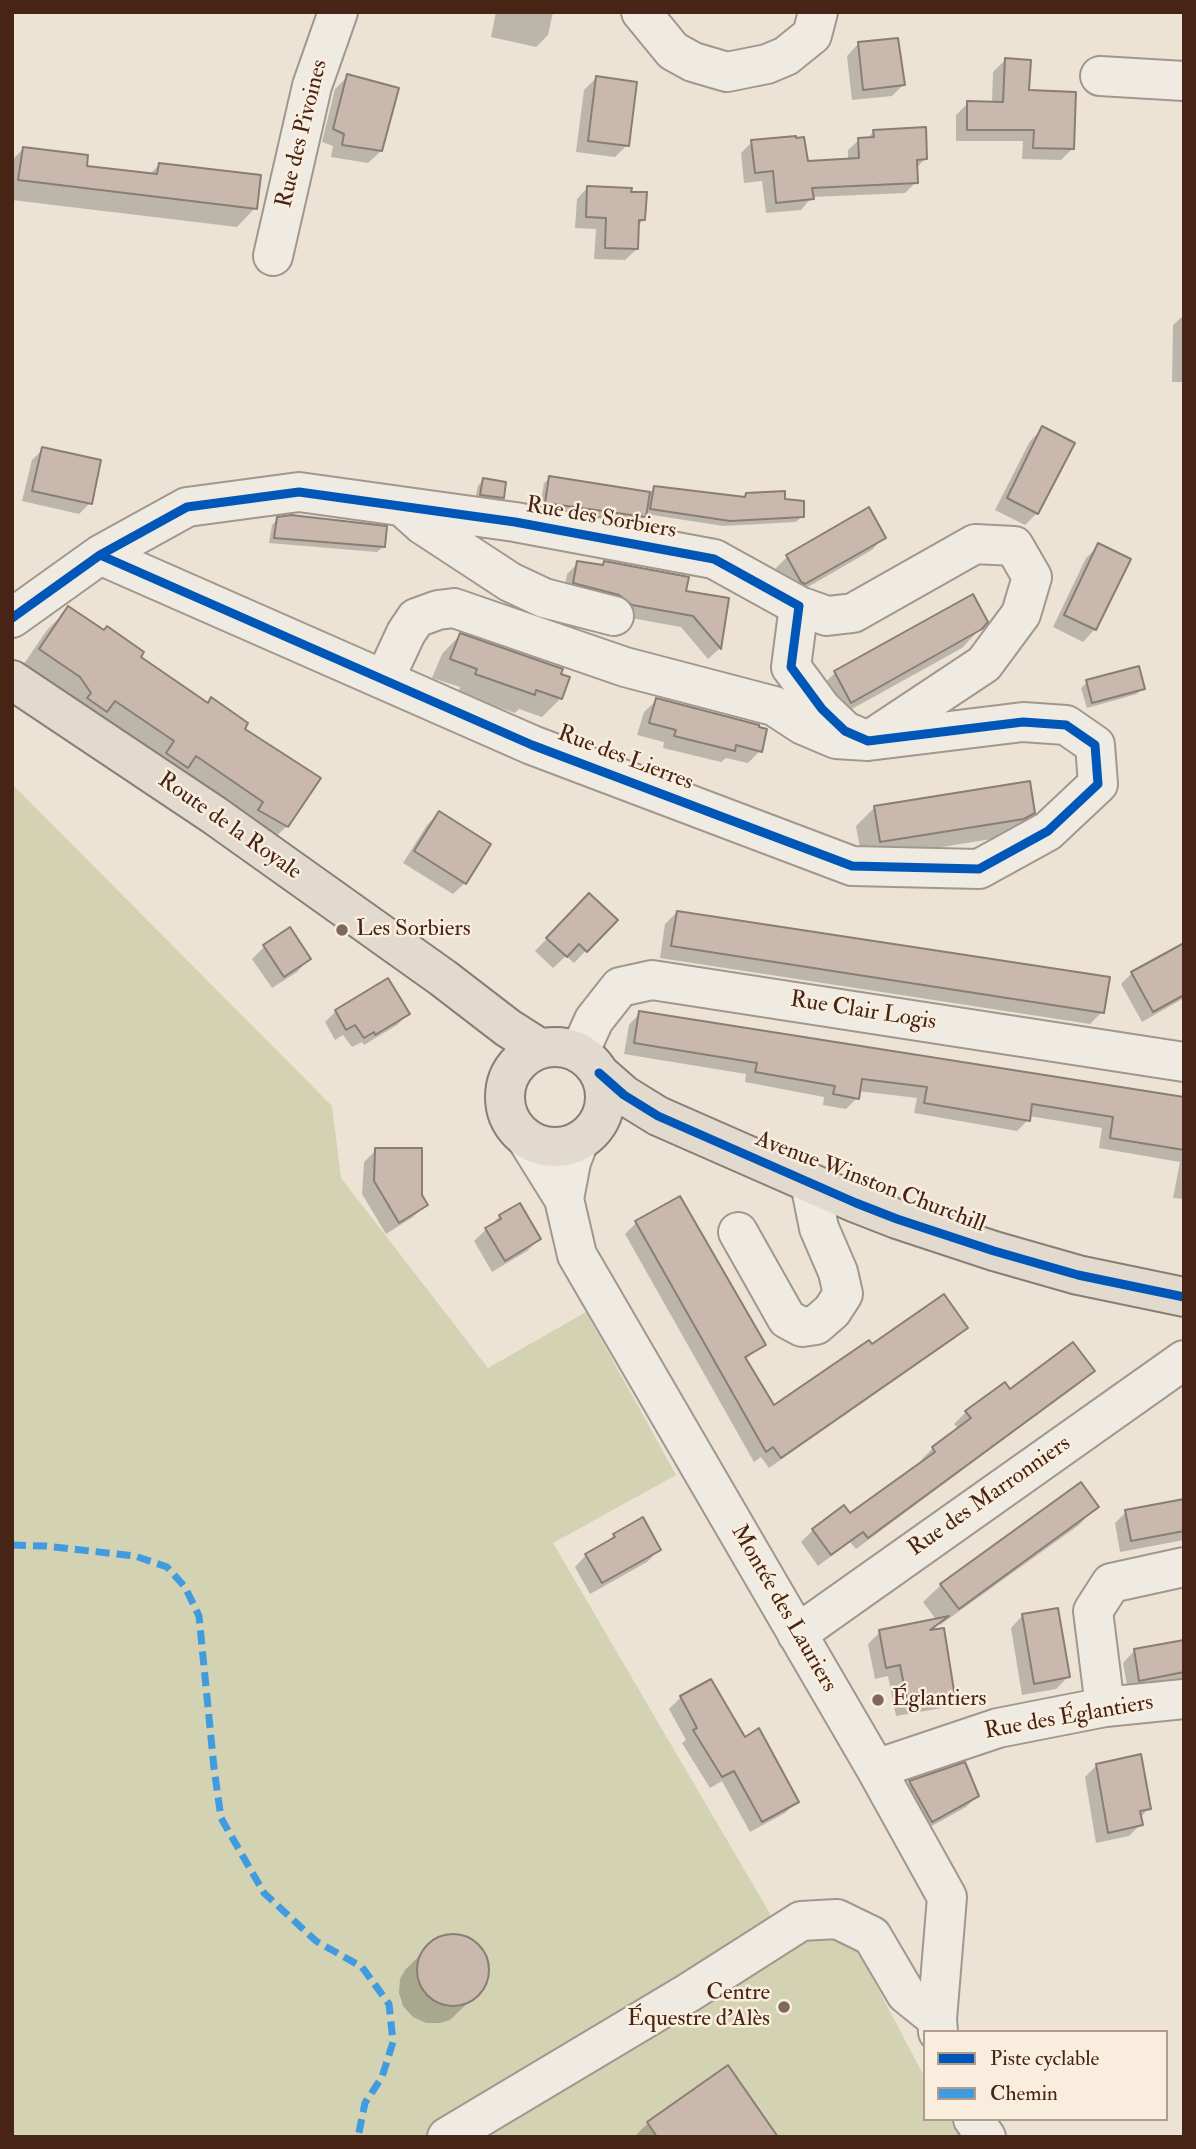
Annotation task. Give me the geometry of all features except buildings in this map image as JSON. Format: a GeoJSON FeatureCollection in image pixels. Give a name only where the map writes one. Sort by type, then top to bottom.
{"type":"FeatureCollection","features":[{"type":"Feature","properties":{"kind":"main road","name":"Route de la Royale"},"geometry":{"type":"LineString","coordinates":[[12,680],[214,815],[443,978],[508,1028],[541,1049]]}},
{"type":"Feature","properties":{"kind":"main road","name":"Route de la Royale"},"geometry":{"type":"LineString","coordinates":[[443,978],[497,1059],[507,1083]]}},
{"type":"Feature","properties":{"kind":"main road"},"geometry":{"type":"LineString","coordinates":[[588,1133],[603,1113],[605,1099],[604,1086],[589,1063],[560,1048],[541,1049],[514,1068],[507,1083],[505,1098],[508,1114],[515,1128],[538,1144],[566,1146],[588,1133],[658,1116]]}},
{"type":"Feature","properties":{"kind":"main road","name":"Avenue Winston Churchill"},"geometry":{"type":"LineString","coordinates":[[589,1063],[624,1095],[658,1116],[897,1219],[1078,1275],[1184,1297]]}},
{"type":"Feature","properties":{"kind":"street","name":"Rue des Pivoines"},"geometry":{"type":"LineString","coordinates":[[273,257],[312,86],[338,12]]}},
{"type":"Feature","properties":{"kind":"street"},"geometry":{"type":"LineString","coordinates":[[641,12],[673,51],[693,62],[727,72],[766,64],[786,56],[812,35],[818,12]]}},
{"type":"Feature","properties":{"kind":"street"},"geometry":{"type":"LineString","coordinates":[[1100,76],[1184,81]]}},
{"type":"Feature","properties":{"kind":"street","name":"Rue des Sorbiers"},"geometry":{"type":"LineString","coordinates":[[12,618],[100,555],[187,507],[299,492],[515,522],[714,559],[799,606],[827,616],[853,613],[975,544],[1014,546],[1032,577],[1021,614],[984,664],[868,741]]}},
{"type":"Feature","properties":{"kind":"street"},"geometry":{"type":"LineString","coordinates":[[402,507],[423,525],[510,582],[544,598],[614,616]]}},
{"type":"Feature","properties":{"kind":"street","name":"Rue des Lierres"},"geometry":{"type":"LineString","coordinates":[[100,555],[532,745],[852,866],[979,869],[1048,831],[1098,784],[1095,745],[1066,725],[1023,722],[868,741]]}},
{"type":"Feature","properties":{"kind":"street"},"geometry":{"type":"LineString","coordinates":[[799,606],[791,667],[822,709],[845,731],[868,741]]}},
{"type":"Feature","properties":{"kind":"street"},"geometry":{"type":"LineString","coordinates":[[384,680],[416,618],[438,610],[454,608],[625,667],[774,706],[803,725],[836,739],[868,741]]}},
{"type":"Feature","properties":{"kind":"street","name":"Rue Clair Logis"},"geometry":{"type":"LineString","coordinates":[[589,1063],[594,1020],[620,987],[652,980],[1184,1062]]}},
{"type":"Feature","properties":{"kind":"street","name":"Montée des Lauriers"},"geometry":{"type":"LineString","coordinates":[[564,1199],[570,1162],[588,1133]]}},
{"type":"Feature","properties":{"kind":"street","name":"Montée des Lauriers"},"geometry":{"type":"LineString","coordinates":[[526,1138],[564,1199],[577,1255],[876,1769],[947,1898],[938,2025]]}},
{"type":"Feature","properties":{"kind":"street"},"geometry":{"type":"LineString","coordinates":[[737,1232],[787,1319],[802,1328],[816,1325],[832,1311],[843,1294],[838,1272],[820,1228],[810,1183]]}},
{"type":"Feature","properties":{"kind":"street","name":"Rue des Marronniers"},"geometry":{"type":"LineString","coordinates":[[797,1634],[1184,1360]]}},
{"type":"Feature","properties":{"kind":"street"},"geometry":{"type":"LineString","coordinates":[[1105,1707],[1093,1611],[1111,1583],[1184,1567]]}},
{"type":"Feature","properties":{"kind":"street","name":"Rue des Églantiers"},"geometry":{"type":"LineString","coordinates":[[876,1769],[998,1728],[1105,1707],[1184,1699]]}},
{"type":"Feature","properties":{"kind":"street"},"geometry":{"type":"LineString","coordinates":[[447,2137],[688,1993],[801,1920],[837,1919],[872,1936],[906,1994],[938,2025]]}},
{"type":"Feature","properties":{"kind":"street"},"geometry":{"type":"LineString","coordinates":[[974,2121],[986,2137]]}},
{"type":"Feature","properties":{"kind":"green space"},"geometry":{"type":"Polygon","coordinates":[[[12,784],[332,1106],[341,1178],[488,1368],[586,1312],[676,1475],[553,1543],[786,1941],[814,1925],[854,1943],[923,2074],[923,2121],[951,2121],[963,2137],[12,2137],[12,784]]]}},
{"type":"Feature","properties":{"kind":"marked path"},"geometry":{"type":"LineString","coordinates":[[12,1545],[135,1556],[167,1567],[185,1587],[199,1616],[221,1818],[264,1893],[316,1941],[362,1967],[389,2004],[393,2042],[382,2077],[365,2103],[358,2137]]}},
{"type":"Feature","properties":{"kind":"cycle path"},"geometry":{"type":"LineString","coordinates":[[12,618],[100,555],[187,507],[299,492],[515,522],[714,559],[799,606],[791,667],[822,709],[845,731],[868,741],[1023,722],[1066,725],[1095,745],[1098,784],[1048,831],[979,869],[852,866],[532,745],[100,555]]}},
{"type":"Feature","properties":{"kind":"cycle path"},"geometry":{"type":"LineString","coordinates":[[599,1073],[624,1095],[658,1116],[897,1219],[1078,1275],[1184,1297]]}},
{"type":"Feature","properties":{"kind":"place","name":"Les Sorbiers"},"geometry":{"type":"Point","coordinates":[342,930]}},
{"type":"Feature","properties":{"kind":"place","name":"Églantiers"},"geometry":{"type":"Point","coordinates":[878,1700]}},
{"type":"Feature","properties":{"kind":"place","name":"Centre Équestre d'Alès"},"geometry":{"type":"Point","coordinates":[784,2007]}}]}
